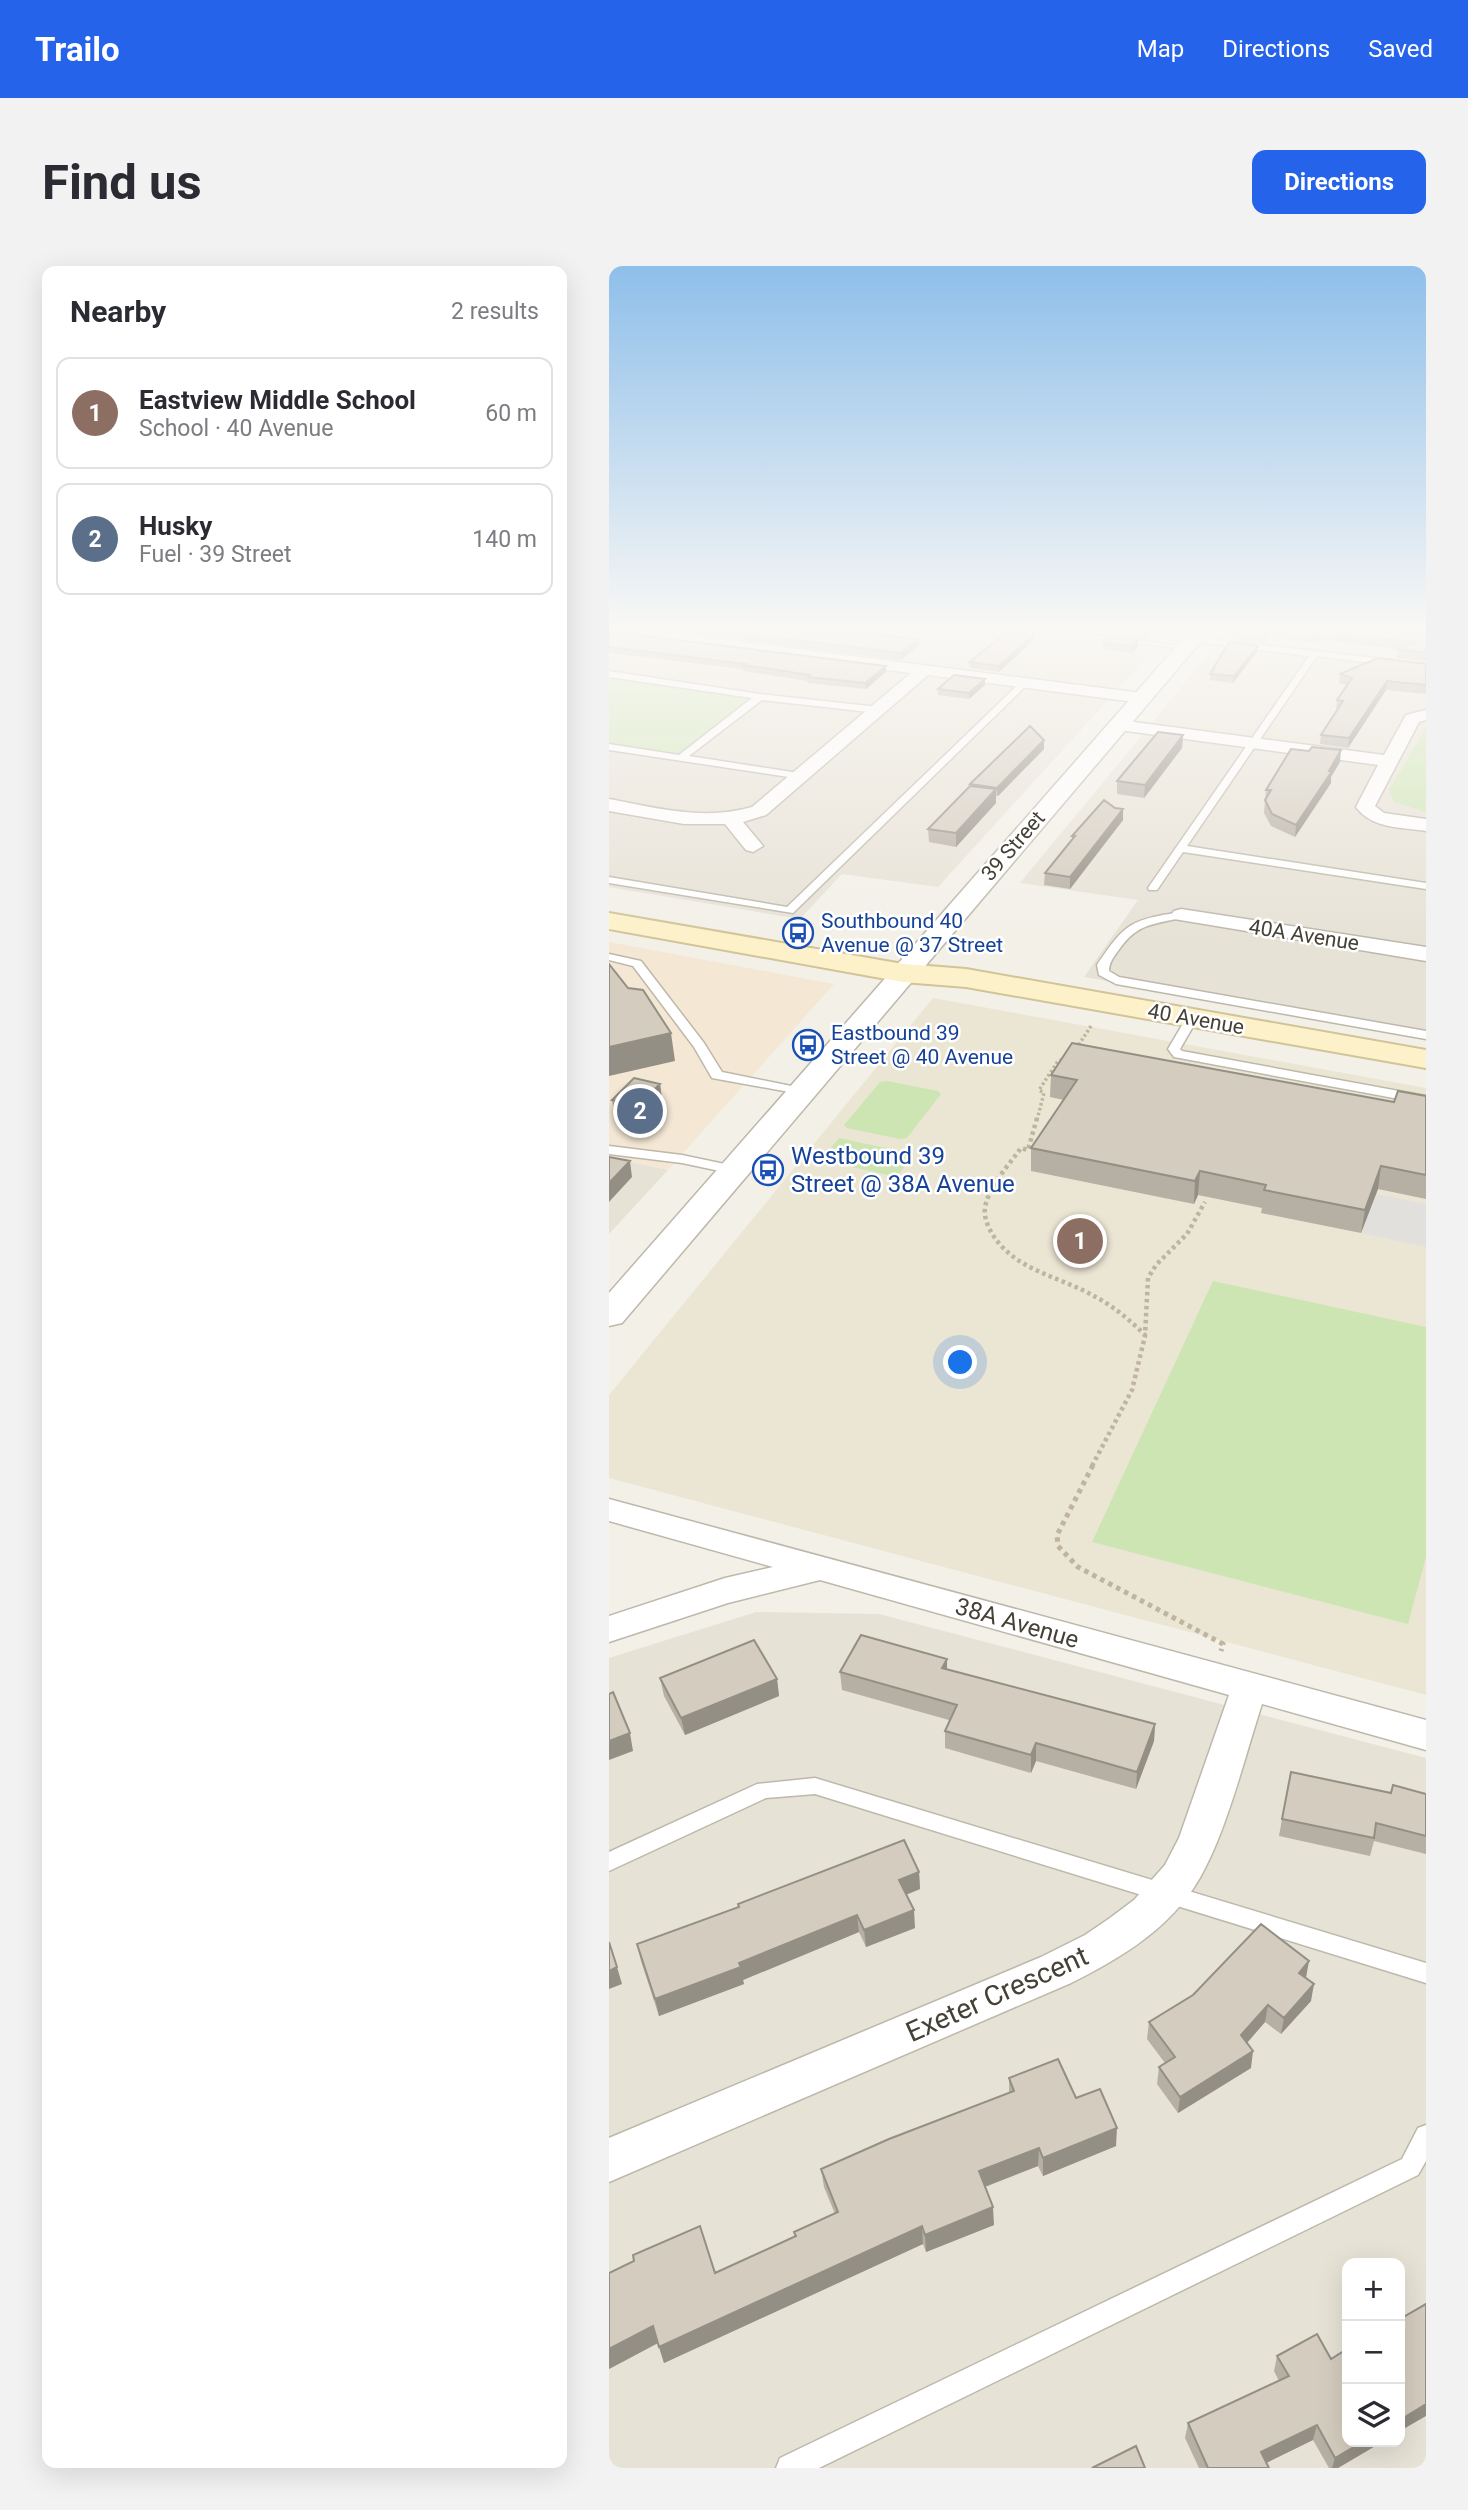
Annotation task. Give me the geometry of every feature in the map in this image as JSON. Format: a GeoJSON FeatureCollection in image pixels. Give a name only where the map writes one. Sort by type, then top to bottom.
{"type":"FeatureCollection","features":[{"type":"Feature","properties":{"kind":"main road","name":"40 Avenue"},"geometry":{"type":"LineString","coordinates":[[609,908],[908,968]]}},
{"type":"Feature","properties":{"kind":"main road","name":"40 Avenue"},"geometry":{"type":"LineString","coordinates":[[609,921],[908,968],[1426,1059]]}},
{"type":"Feature","properties":{"kind":"street"},"geometry":{"type":"LineString","coordinates":[[609,805],[686,818],[731,819],[759,811],[849,735]]}},
{"type":"Feature","properties":{"kind":"street","name":"39 Street"},"geometry":{"type":"LineString","coordinates":[[609,1315],[1111,735]]}},
{"type":"Feature","properties":{"kind":"street"},"geometry":{"type":"LineString","coordinates":[[1192,735],[1388,761]]}},
{"type":"Feature","properties":{"kind":"street"},"geometry":{"type":"LineString","coordinates":[[1403,735],[1365,807],[1372,814],[1426,825]]}},
{"type":"Feature","properties":{"kind":"street"},"geometry":{"type":"LineString","coordinates":[[731,819],[753,846]]}},
{"type":"Feature","properties":{"kind":"street","name":"40A Avenue"},"geometry":{"type":"LineString","coordinates":[[1181,915],[1426,954]]}},
{"type":"Feature","properties":{"kind":"street","name":"38A Avenue"},"geometry":{"type":"LineString","coordinates":[[609,1510],[1426,1735]]}},
{"type":"Feature","properties":{"kind":"street"},"geometry":{"type":"LineString","coordinates":[[609,1629],[725,1591],[789,1574],[823,1569]]}},
{"type":"Feature","properties":{"kind":"street","name":"Exeter Crescent"},"geometry":{"type":"LineString","coordinates":[[609,2160],[1067,1965],[1100,1948],[1124,1931],[1166,1893],[1184,1868],[1198,1840],[1250,1687]]}},
{"type":"Feature","properties":{"kind":"lane"},"geometry":{"type":"LineString","coordinates":[[682,757],[711,735]]}},
{"type":"Feature","properties":{"kind":"lane"},"geometry":{"type":"LineString","coordinates":[[609,880],[789,911],[971,735]]}},
{"type":"Feature","properties":{"kind":"lane"},"geometry":{"type":"LineString","coordinates":[[1153,888],[1260,735]]}},
{"type":"Feature","properties":{"kind":"lane"},"geometry":{"type":"LineString","coordinates":[[609,747],[802,776]]}},
{"type":"Feature","properties":{"kind":"lane"},"geometry":{"type":"LineString","coordinates":[[1180,848],[1426,886]]}},
{"type":"Feature","properties":{"kind":"lane"},"geometry":{"type":"LineString","coordinates":[[1181,915],[1140,922],[1130,927],[1103,965],[1103,972],[1116,980],[1426,1035]]}},
{"type":"Feature","properties":{"kind":"lane"},"geometry":{"type":"LineString","coordinates":[[609,957],[637,963],[685,1025],[717,1076],[801,1092]]}},
{"type":"Feature","properties":{"kind":"lane"},"geometry":{"type":"LineString","coordinates":[[1192,1018],[1174,1049],[1178,1054],[1426,1100]]}},
{"type":"Feature","properties":{"kind":"lane"},"geometry":{"type":"LineString","coordinates":[[609,1150],[682,1159],[734,1170]]}},
{"type":"Feature","properties":{"kind":"lane"},"geometry":{"type":"LineString","coordinates":[[609,1862],[764,1790],[815,1786],[1426,1973]]}},
{"type":"Feature","properties":{"kind":"lane"},"geometry":{"type":"LineString","coordinates":[[790,2468],[1411,2167],[1426,2136]]}},
{"type":"Feature","properties":{"kind":"path"},"geometry":{"type":"LineString","coordinates":[[1074,1052],[1091,1026]]}},
{"type":"Feature","properties":{"kind":"path"},"geometry":{"type":"LineString","coordinates":[[1069,1058],[1058,1061],[1039,1090],[1044,1093],[1028,1150],[1021,1148],[991,1195],[985,1209],[986,1223],[1012,1257],[1034,1271],[1091,1294],[1114,1307],[1145,1336]]}},
{"type":"Feature","properties":{"kind":"path"},"geometry":{"type":"LineString","coordinates":[[1205,1202],[1187,1234],[1156,1265],[1148,1278],[1145,1336],[1132,1390],[1057,1535],[1058,1546],[1065,1557],[1092,1576],[1223,1644],[1220,1652]]}},
{"type":"Feature","properties":{"kind":"shaded area"},"geometry":{"type":"Polygon","coordinates":[[[609,735],[1077,735],[938,887],[842,874],[800,919],[609,887],[609,735]]]}},
{"type":"Feature","properties":{"kind":"shaded area"},"geometry":{"type":"Polygon","coordinates":[[[1142,735],[1426,735],[1426,1037],[1084,977],[1138,900],[1020,883],[1142,735]]]}},
{"type":"Feature","properties":{"kind":"shaded area"},"geometry":{"type":"Polygon","coordinates":[[[609,942],[834,984],[668,1170],[609,1157],[609,942]]]}},
{"type":"Feature","properties":{"kind":"shaded area"},"geometry":{"type":"Polygon","coordinates":[[[933,998],[1426,1088],[1426,1695],[609,1478],[609,1395],[933,998]]]}},
{"type":"Feature","properties":{"kind":"shaded area"},"geometry":{"type":"Polygon","coordinates":[[[609,1157],[668,1170],[609,1234],[609,1157]]]}},
{"type":"Feature","properties":{"kind":"shaded area"},"geometry":{"type":"Polygon","coordinates":[[[1376,1194],[1426,1204],[1426,1247],[1361,1233],[1376,1194]]]}},
{"type":"Feature","properties":{"kind":"shaded area"},"geometry":{"type":"Polygon","coordinates":[[[756,1612],[879,1614],[1426,1758],[1426,2468],[609,2468],[609,1658],[756,1612]]]}},
{"type":"Feature","properties":{"kind":"green space"},"geometry":{"type":"Polygon","coordinates":[[[609,735],[704,735],[680,754],[609,743],[609,735]]]}},
{"type":"Feature","properties":{"kind":"green space"},"geometry":{"type":"Polygon","coordinates":[[[1422,735],[1426,735],[1426,812],[1394,802],[1389,790],[1422,735]]]}},
{"type":"Feature","properties":{"kind":"green space"},"geometry":{"type":"Polygon","coordinates":[[[880,1082],[938,1091],[941,1094],[907,1138],[900,1139],[847,1128],[844,1125],[880,1082]]]}},
{"type":"Feature","properties":{"kind":"green space"},"geometry":{"type":"Polygon","coordinates":[[[839,1138],[914,1154],[897,1177],[821,1160],[839,1138]]]}},
{"type":"Feature","properties":{"kind":"green space"},"geometry":{"type":"Polygon","coordinates":[[[1213,1281],[1426,1327],[1426,1557],[1408,1624],[1092,1542],[1213,1281]]]}},
{"type":"Feature","properties":{"kind":"building"},"geometry":{"type":"Polygon","coordinates":[[[1021,735],[1039,735],[1044,740],[997,788],[970,784],[1021,735]]]}},
{"type":"Feature","properties":{"kind":"building"},"geometry":{"type":"Polygon","coordinates":[[[1156,735],[1183,735],[1145,785],[1117,781],[1156,735]]]}},
{"type":"Feature","properties":{"kind":"building"},"geometry":{"type":"Polygon","coordinates":[[[1321,735],[1351,735],[1349,738],[1321,735]]]}},
{"type":"Feature","properties":{"kind":"building"},"geometry":{"type":"Polygon","coordinates":[[[1312,747],[1341,750],[1329,771],[1332,771],[1296,825],[1272,814],[1265,800],[1271,790],[1266,790],[1291,749],[1309,751],[1312,747]]]}},
{"type":"Feature","properties":{"kind":"building"},"geometry":{"type":"Polygon","coordinates":[[[970,786],[996,789],[956,833],[928,829],[970,786]]]}},
{"type":"Feature","properties":{"kind":"building"},"geometry":{"type":"Polygon","coordinates":[[[1104,800],[1115,808],[1123,809],[1070,877],[1045,873],[1075,836],[1072,836],[1104,800]]]}},
{"type":"Feature","properties":{"kind":"building"},"geometry":{"type":"Polygon","coordinates":[[[609,964],[628,988],[643,990],[671,1033],[609,1047],[609,964]]]}},
{"type":"Feature","properties":{"kind":"building"},"geometry":{"type":"Polygon","coordinates":[[[1072,1043],[1394,1102],[1398,1091],[1426,1096],[1426,1175],[1381,1166],[1365,1210],[1264,1190],[1266,1185],[1200,1171],[1195,1181],[1031,1148],[1077,1080],[1051,1075],[1072,1043]]]}},
{"type":"Feature","properties":{"kind":"building"},"geometry":{"type":"Polygon","coordinates":[[[634,1078],[660,1084],[638,1105],[612,1100],[634,1078]]]}},
{"type":"Feature","properties":{"kind":"building"},"geometry":{"type":"Polygon","coordinates":[[[609,1157],[630,1161],[609,1183],[609,1157]]]}},
{"type":"Feature","properties":{"kind":"building"},"geometry":{"type":"Polygon","coordinates":[[[861,1635],[947,1659],[942,1668],[1155,1724],[1137,1772],[1036,1743],[1031,1755],[945,1731],[957,1705],[840,1672],[861,1635]]]}},
{"type":"Feature","properties":{"kind":"building"},"geometry":{"type":"Polygon","coordinates":[[[754,1640],[777,1679],[681,1718],[660,1678],[754,1640]]]}},
{"type":"Feature","properties":{"kind":"building"},"geometry":{"type":"Polygon","coordinates":[[[613,1692],[630,1733],[609,1741],[609,1694],[613,1692]]]}},
{"type":"Feature","properties":{"kind":"building"},"geometry":{"type":"Polygon","coordinates":[[[1291,1772],[1391,1793],[1393,1785],[1426,1794],[1426,1836],[1376,1823],[1374,1838],[1282,1819],[1291,1772]]]}},
{"type":"Feature","properties":{"kind":"building"},"geometry":{"type":"Polygon","coordinates":[[[904,1840],[919,1872],[899,1880],[914,1910],[864,1930],[857,1915],[739,1963],[741,1967],[655,1999],[637,1944],[739,1907],[738,1904],[904,1840]]]}},
{"type":"Feature","properties":{"kind":"building"},"geometry":{"type":"Polygon","coordinates":[[[1261,1924],[1309,1961],[1299,1973],[1314,1984],[1284,2018],[1268,2005],[1241,2035],[1253,2051],[1180,2097],[1159,2067],[1175,2057],[1149,2022],[1193,1995],[1261,1924]]]}},
{"type":"Feature","properties":{"kind":"building"},"geometry":{"type":"Polygon","coordinates":[[[609,1942],[617,1967],[609,1971],[609,1942]]]}},
{"type":"Feature","properties":{"kind":"building"},"geometry":{"type":"Polygon","coordinates":[[[1058,2059],[1076,2098],[1100,2089],[1117,2128],[1043,2158],[1039,2148],[979,2171],[993,2207],[925,2235],[922,2226],[659,2347],[653,2326],[609,2349],[609,2273],[634,2261],[633,2255],[700,2226],[715,2273],[796,2236],[794,2232],[838,2212],[821,2169],[889,2139],[1014,2091],[1009,2078],[1058,2059]]]}},
{"type":"Feature","properties":{"kind":"building"},"geometry":{"type":"Polygon","coordinates":[[[1426,2304],[1426,2404],[1405,2417],[1405,2321],[1405,2316],[1426,2304]]]}},
{"type":"Feature","properties":{"kind":"building"},"geometry":{"type":"Polygon","coordinates":[[[1317,2334],[1331,2359],[1342,2352],[1342,2447],[1354,2447],[1335,2458],[1317,2425],[1261,2452],[1269,2468],[1208,2468],[1188,2423],[1289,2376],[1277,2356],[1317,2334]]]}},
{"type":"Feature","properties":{"kind":"building"},"geometry":{"type":"Polygon","coordinates":[[[1136,2446],[1145,2468],[1092,2468],[1136,2446]]]}},
{"type":"Feature","properties":{"kind":"place","name":"Southbound 40 Avenue @ 37 Street"},"geometry":{"type":"Point","coordinates":[798,933]}},
{"type":"Feature","properties":{"kind":"place","name":"Eastbound 39 Street @ 40 Avenue"},"geometry":{"type":"Point","coordinates":[808,1045]}},
{"type":"Feature","properties":{"kind":"place","name":"Husky"},"geometry":{"type":"Point","coordinates":[640,1111]}},
{"type":"Feature","properties":{"kind":"place","name":"Westbound 39 Street @ 38A Avenue"},"geometry":{"type":"Point","coordinates":[768,1170]}},
{"type":"Feature","properties":{"kind":"place","name":"Eastview Middle School"},"geometry":{"type":"Point","coordinates":[1080,1241]}}]}
